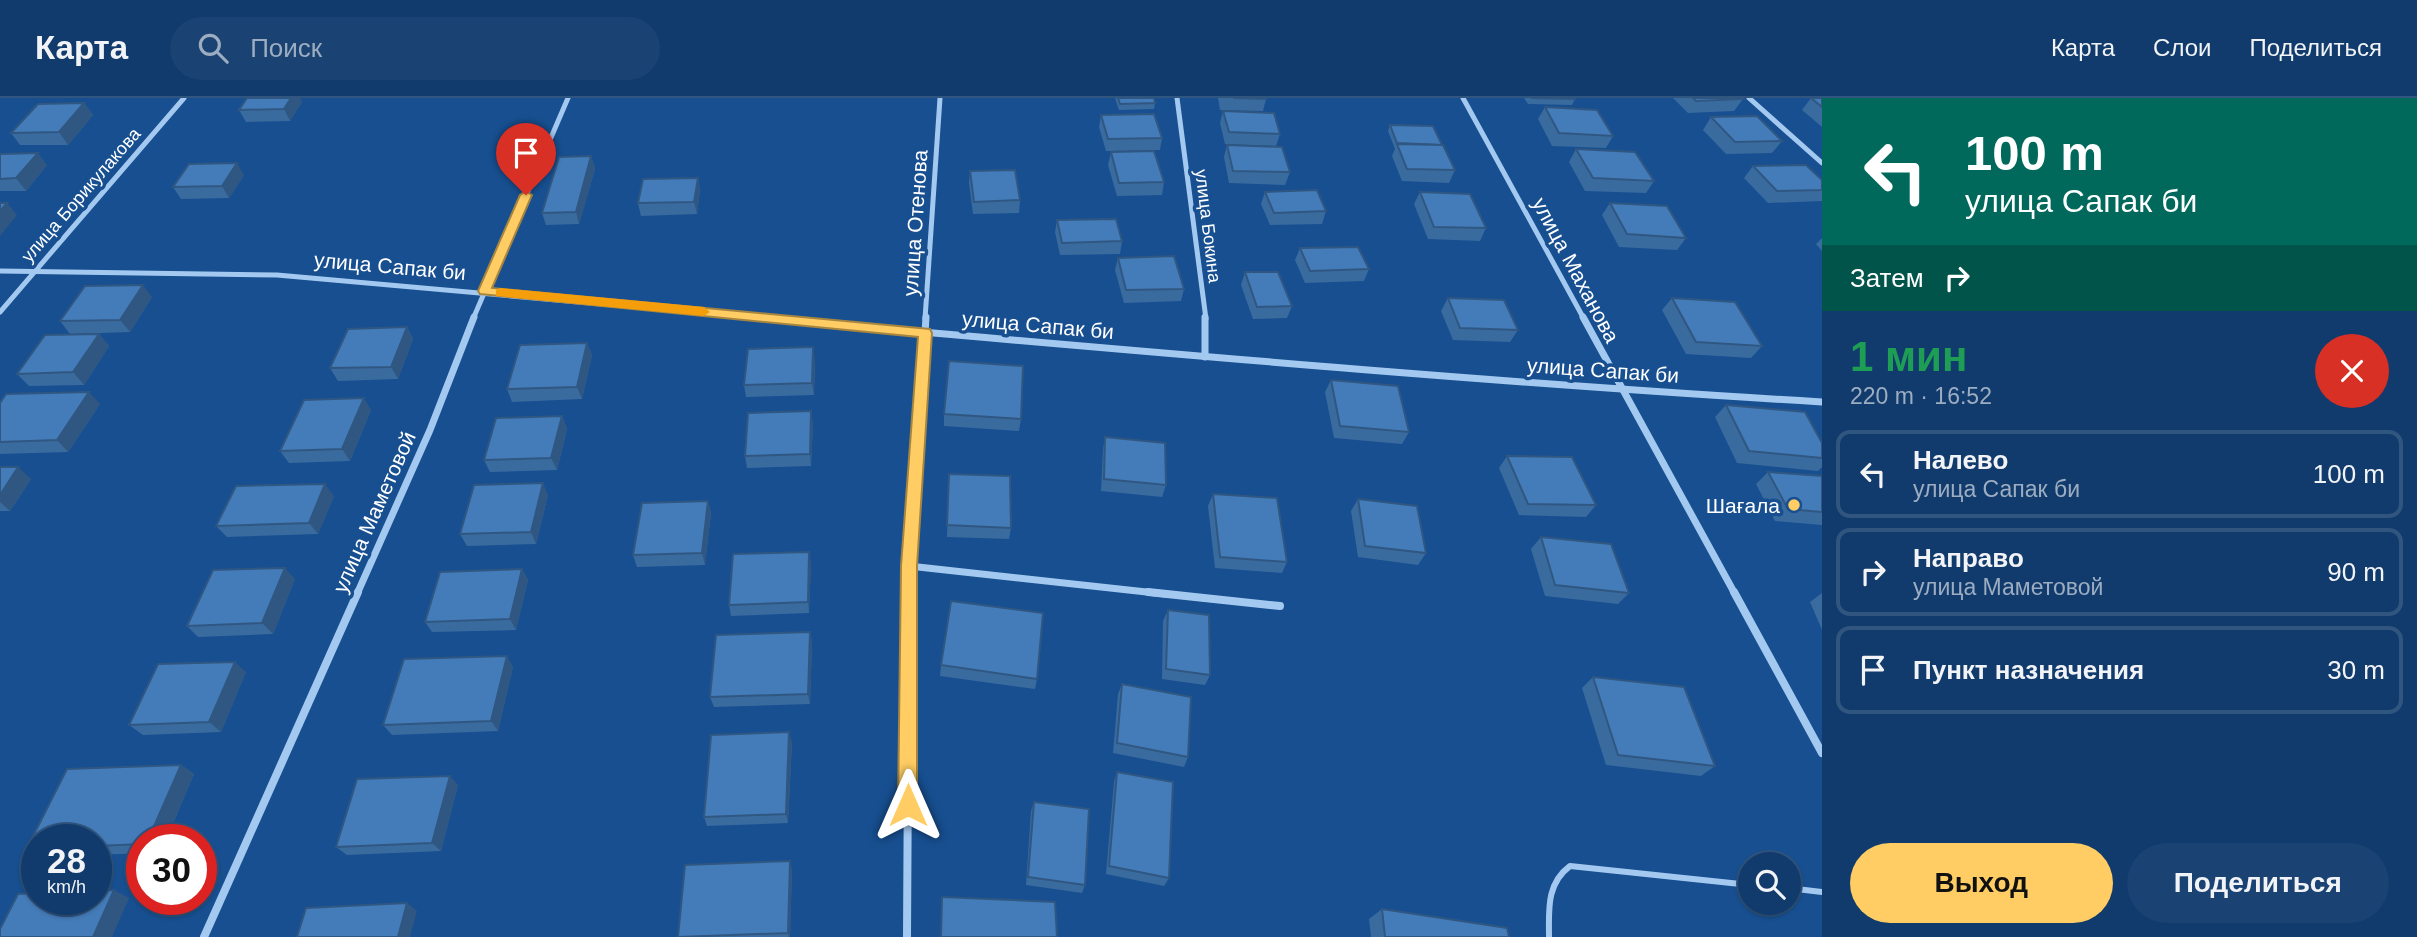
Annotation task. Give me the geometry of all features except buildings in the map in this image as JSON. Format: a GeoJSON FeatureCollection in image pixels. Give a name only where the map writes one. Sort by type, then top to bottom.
{"type":"FeatureCollection","features":[{"type":"Feature","properties":{"kind":"street","name":"улица Борикулакова"},"geometry":{"type":"LineString","coordinates":[[0,312],[184,98]]}},
{"type":"Feature","properties":{"kind":"street","name":"улица Маметовой"},"geometry":{"type":"LineString","coordinates":[[204,937],[430,430],[484,291],[568,98]]}},
{"type":"Feature","properties":{"kind":"street","name":"улица Отенова"},"geometry":{"type":"LineString","coordinates":[[907,937],[909,566],[940,98]]}},
{"type":"Feature","properties":{"kind":"street","name":"улица Бокина"},"geometry":{"type":"LineString","coordinates":[[1177,98],[1206,321],[1205,357]]}},
{"type":"Feature","properties":{"kind":"street","name":"улица Маханова"},"geometry":{"type":"LineString","coordinates":[[1463,98],[1822,752]]}},
{"type":"Feature","properties":{"kind":"street"},"geometry":{"type":"LineString","coordinates":[[1749,98],[1822,163]]}},
{"type":"Feature","properties":{"kind":"street","name":"улица Сапак би"},"geometry":{"type":"LineString","coordinates":[[0,271],[276,275],[484,291],[1205,357],[1621,390],[1822,402]]}},
{"type":"Feature","properties":{"kind":"street"},"geometry":{"type":"LineString","coordinates":[[909,566],[1280,606]]}},
{"type":"Feature","properties":{"kind":"lane"},"geometry":{"type":"LineString","coordinates":[[1549,937],[1549,895],[1559,872],[1570,866],[1738,884]]}},
{"type":"Feature","properties":{"kind":"lane"},"geometry":{"type":"LineString","coordinates":[[1801,890],[1822,892]]}},
{"type":"Feature","properties":{"kind":"slow traffic"},"geometry":{"type":"LineString","coordinates":[[500,293],[704,312]]}},
{"type":"Feature","properties":{"kind":"place","name":"Шағала"},"geometry":{"type":"Point","coordinates":[1794,505]}},
{"type":"Feature","properties":{"kind":"route"},"geometry":{"type":"LineString","coordinates":[[526,195],[484,291],[925,333],[909,566],[908,805]]}}]}
